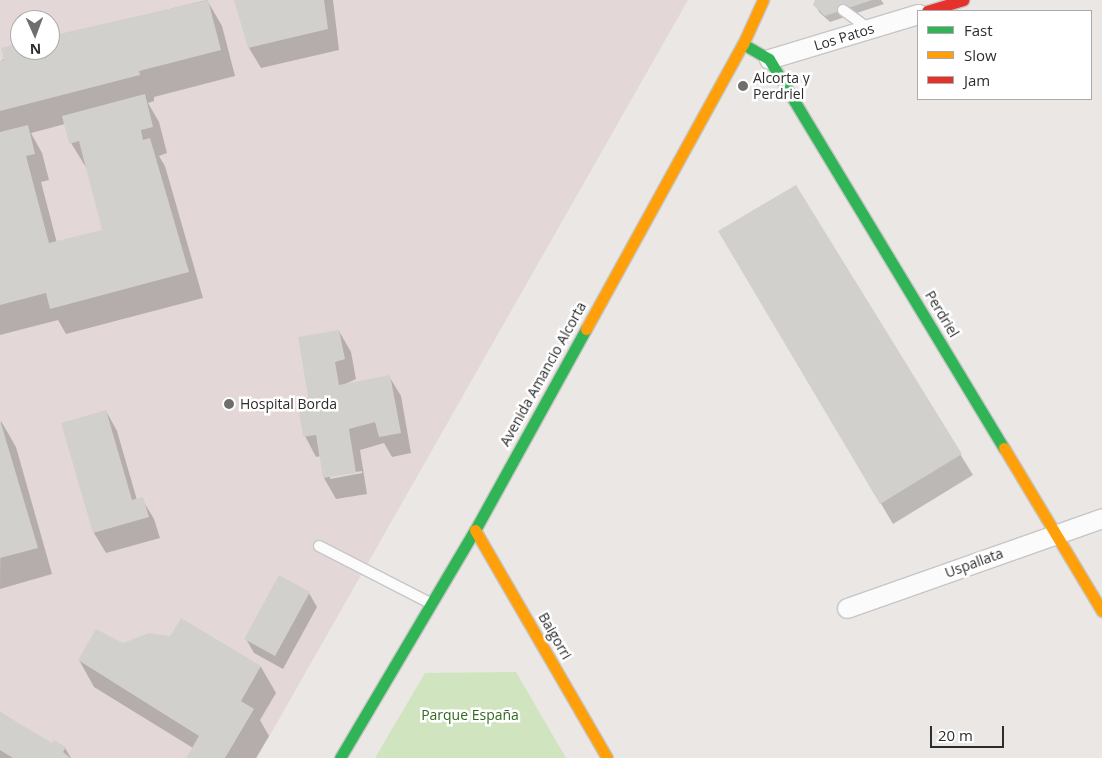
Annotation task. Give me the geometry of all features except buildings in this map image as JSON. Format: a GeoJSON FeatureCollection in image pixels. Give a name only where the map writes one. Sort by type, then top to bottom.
{"type":"FeatureCollection","features":[{"type":"Feature","properties":{"kind":"street","name":"Avenida Amancio Alcorta"},"geometry":{"type":"LineString","coordinates":[[340,758],[433,605],[475,530],[743,44],[763,0]]}},
{"type":"Feature","properties":{"kind":"street"},"geometry":{"type":"LineString","coordinates":[[930,10],[963,0]]}},
{"type":"Feature","properties":{"kind":"street","name":"Los Patos"},"geometry":{"type":"LineString","coordinates":[[769,58],[917,14]]}},
{"type":"Feature","properties":{"kind":"street"},"geometry":{"type":"LineString","coordinates":[[743,44],[769,58]]}},
{"type":"Feature","properties":{"kind":"street","name":"Perdriel"},"geometry":{"type":"LineString","coordinates":[[769,58],[1057,533],[1102,612]]}},
{"type":"Feature","properties":{"kind":"street","name":"Uspallata"},"geometry":{"type":"LineString","coordinates":[[847,608],[1102,518]]}},
{"type":"Feature","properties":{"kind":"street","name":"Baigorri"},"geometry":{"type":"LineString","coordinates":[[475,530],[607,758]]}},
{"type":"Feature","properties":{"kind":"lane"},"geometry":{"type":"LineString","coordinates":[[843,10],[870,29]]}},
{"type":"Feature","properties":{"kind":"lane"},"geometry":{"type":"LineString","coordinates":[[319,546],[433,605]]}},
{"type":"Feature","properties":{"kind":"shaded area","name":"Hospital Borda"},"geometry":{"type":"Polygon","coordinates":[[[0,0],[688,0],[257,758],[0,758],[0,0]]]}},
{"type":"Feature","properties":{"kind":"green space","name":"Parque España"},"geometry":{"type":"Polygon","coordinates":[[[516,672],[566,758],[375,758],[425,673],[516,672]]]}},
{"type":"Feature","properties":{"kind":"traffic: fast"},"geometry":{"type":"LineString","coordinates":[[743,44],[769,59],[1004,448]]}},
{"type":"Feature","properties":{"kind":"traffic: fast"},"geometry":{"type":"LineString","coordinates":[[340,758],[475,530],[586,329]]}},
{"type":"Feature","properties":{"kind":"traffic: slow"},"geometry":{"type":"LineString","coordinates":[[586,329],[743,44],[763,0]]}},
{"type":"Feature","properties":{"kind":"traffic: slow"},"geometry":{"type":"LineString","coordinates":[[1004,448],[1102,611]]}},
{"type":"Feature","properties":{"kind":"traffic: slow"},"geometry":{"type":"LineString","coordinates":[[475,530],[607,758]]}},
{"type":"Feature","properties":{"kind":"traffic: jam"},"geometry":{"type":"LineString","coordinates":[[930,10],[963,0]]}},
{"type":"Feature","properties":{"kind":"place","name":"Alcorta y Perdriel"},"geometry":{"type":"Point","coordinates":[743,86]}},
{"type":"Feature","properties":{"kind":"place","name":"Hospital Borda"},"geometry":{"type":"Point","coordinates":[229,404]}}]}
